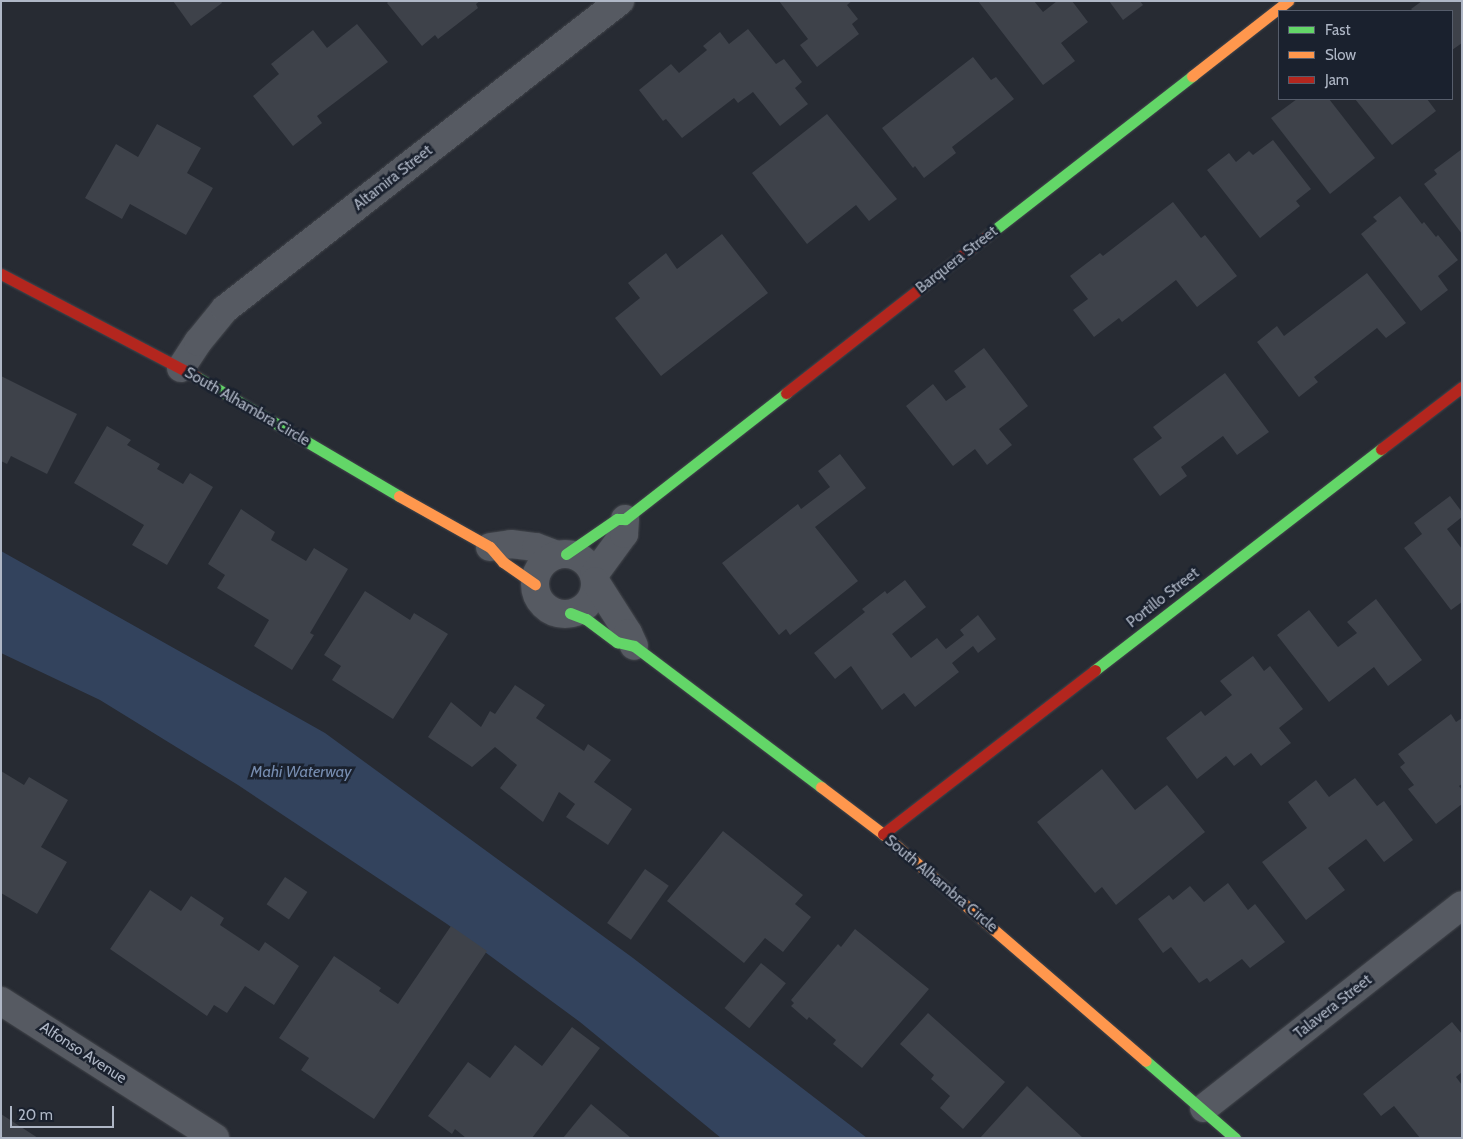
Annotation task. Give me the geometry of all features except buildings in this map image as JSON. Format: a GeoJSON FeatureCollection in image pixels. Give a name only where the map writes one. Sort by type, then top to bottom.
{"type":"FeatureCollection","features":[{"type":"Feature","properties":{"kind":"street","name":"Altamira Street"},"geometry":{"type":"LineString","coordinates":[[181,368],[198,342],[225,310],[620,1]]}},
{"type":"Feature","properties":{"kind":"street","name":"Barquera Street"},"geometry":{"type":"LineString","coordinates":[[562,554],[617,519],[625,519],[1288,1]]}},
{"type":"Feature","properties":{"kind":"street","name":"South Alhambra Circle"},"geometry":{"type":"LineString","coordinates":[[1,274],[181,368],[490,547],[503,562],[535,584]]}},
{"type":"Feature","properties":{"kind":"street","name":"Portillo Street"},"geometry":{"type":"LineString","coordinates":[[883,834],[1462,387]]}},
{"type":"Feature","properties":{"kind":"street"},"geometry":{"type":"LineString","coordinates":[[594,578],[624,534],[625,519]]}},
{"type":"Feature","properties":{"kind":"street"},"geometry":{"type":"LineString","coordinates":[[490,547],[511,544],[536,547],[562,554],[584,560],[594,578],[595,588],[590,602],[578,611],[570,614],[549,609],[539,598],[535,584],[539,569],[550,558],[562,554]]}},
{"type":"Feature","properties":{"kind":"street","name":"South Alhambra Circle"},"geometry":{"type":"LineString","coordinates":[[594,578],[628,632],[634,646]]}},
{"type":"Feature","properties":{"kind":"street","name":"South Alhambra Circle"},"geometry":{"type":"LineString","coordinates":[[570,614],[586,619],[616,642],[634,646],[883,834],[1204,1108],[1235,1138]]}},
{"type":"Feature","properties":{"kind":"street","name":"Talavera Street"},"geometry":{"type":"LineString","coordinates":[[1204,1108],[1462,905]]}},
{"type":"Feature","properties":{"kind":"street","name":"Alfonso Avenue"},"geometry":{"type":"LineString","coordinates":[[1,1001],[215,1138]]}},
{"type":"Feature","properties":{"kind":"water","name":"Mahi Waterway"},"geometry":{"type":"Polygon","coordinates":[[[1,551],[325,733],[633,958],[867,1138],[721,1138],[580,1022],[447,924],[238,785],[100,700],[1,653],[1,551]]]}},
{"type":"Feature","properties":{"kind":"traffic: fast"},"geometry":{"type":"LineString","coordinates":[[988,235],[1192,76]]}},
{"type":"Feature","properties":{"kind":"traffic: fast"},"geometry":{"type":"LineString","coordinates":[[197,377],[399,496]]}},
{"type":"Feature","properties":{"kind":"traffic: fast"},"geometry":{"type":"LineString","coordinates":[[566,554],[617,519],[625,519],[786,393]]}},
{"type":"Feature","properties":{"kind":"traffic: fast"},"geometry":{"type":"LineString","coordinates":[[1095,670],[1381,449]]}},
{"type":"Feature","properties":{"kind":"traffic: fast"},"geometry":{"type":"LineString","coordinates":[[570,613],[586,619],[617,642],[634,646],[821,787]]}},
{"type":"Feature","properties":{"kind":"traffic: fast"},"geometry":{"type":"LineString","coordinates":[[1146,1061],[1235,1138]]}},
{"type":"Feature","properties":{"kind":"traffic: slow"},"geometry":{"type":"LineString","coordinates":[[1192,76],[1288,1]]}},
{"type":"Feature","properties":{"kind":"traffic: slow"},"geometry":{"type":"LineString","coordinates":[[399,496],[490,547],[503,562],[535,584]]}},
{"type":"Feature","properties":{"kind":"traffic: slow"},"geometry":{"type":"LineString","coordinates":[[821,787],[883,834],[1146,1061]]}},
{"type":"Feature","properties":{"kind":"traffic: jam"},"geometry":{"type":"LineString","coordinates":[[786,393],[988,235]]}},
{"type":"Feature","properties":{"kind":"traffic: jam"},"geometry":{"type":"LineString","coordinates":[[1,274],[197,377]]}},
{"type":"Feature","properties":{"kind":"traffic: jam"},"geometry":{"type":"LineString","coordinates":[[1381,449],[1462,387]]}},
{"type":"Feature","properties":{"kind":"traffic: jam"},"geometry":{"type":"LineString","coordinates":[[883,834],[1095,670]]}}]}
